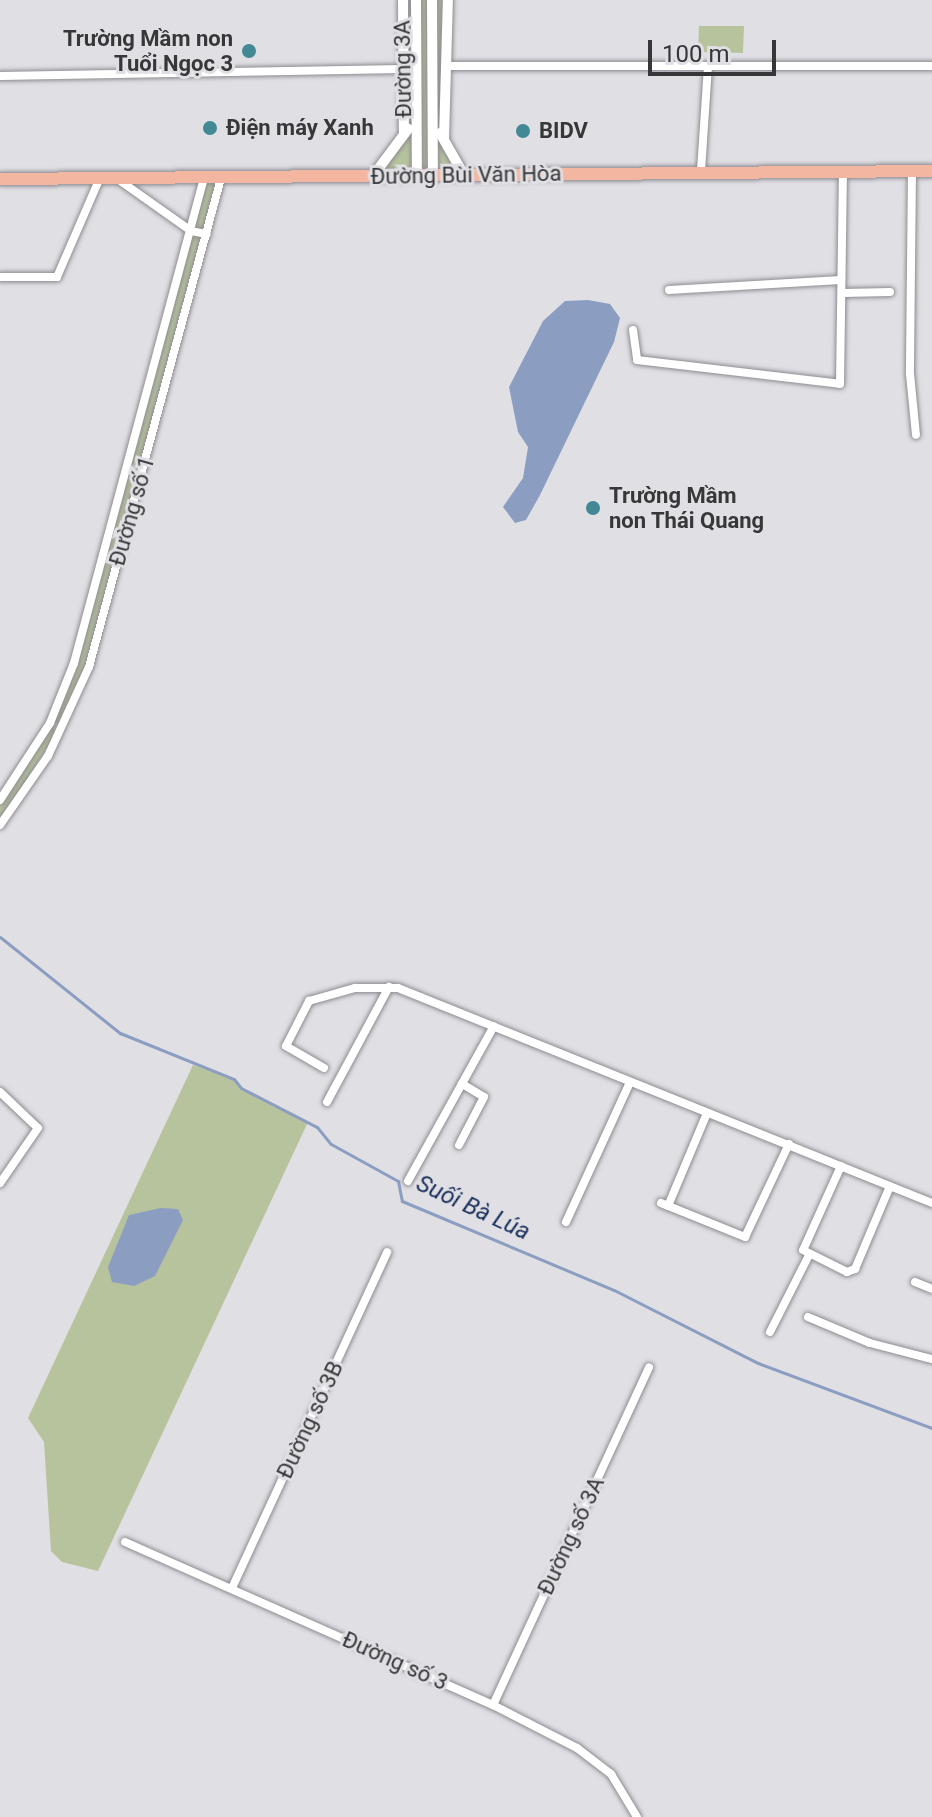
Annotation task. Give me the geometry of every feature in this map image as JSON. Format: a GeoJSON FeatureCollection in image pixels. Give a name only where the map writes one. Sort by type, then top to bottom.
{"type":"FeatureCollection","features":[{"type":"Feature","properties":{"kind":"main road","name":"Đường Bùi Văn Hòa"},"geometry":{"type":"LineString","coordinates":[[0,179],[932,171]]}},
{"type":"Feature","properties":{"kind":"street","name":"Đường 3A"},"geometry":{"type":"LineString","coordinates":[[373,176],[404,134],[403,0]]}},
{"type":"Feature","properties":{"kind":"street","name":"Đường 3A"},"geometry":{"type":"LineString","coordinates":[[416,0],[417,176]]}},
{"type":"Feature","properties":{"kind":"street","name":"Đường 3A"},"geometry":{"type":"LineString","coordinates":[[432,0],[433,175]]}},
{"type":"Feature","properties":{"kind":"street","name":"Đường 3A"},"geometry":{"type":"LineString","coordinates":[[448,0],[444,139],[464,175]]}},
{"type":"Feature","properties":{"kind":"street"},"geometry":{"type":"LineString","coordinates":[[445,66],[932,66]]}},
{"type":"Feature","properties":{"kind":"street"},"geometry":{"type":"LineString","coordinates":[[701,171],[708,66]]}},
{"type":"Feature","properties":{"kind":"street"},"geometry":{"type":"LineString","coordinates":[[0,76],[403,69]]}},
{"type":"Feature","properties":{"kind":"street"},"geometry":{"type":"LineString","coordinates":[[404,134],[416,117]]}},
{"type":"Feature","properties":{"kind":"street"},"geometry":{"type":"LineString","coordinates":[[432,117],[444,139]]}},
{"type":"Feature","properties":{"kind":"street"},"geometry":{"type":"LineString","coordinates":[[912,171],[910,374],[916,435]]}},
{"type":"Feature","properties":{"kind":"street"},"geometry":{"type":"LineString","coordinates":[[633,330],[637,360],[838,385],[843,293],[843,172]]}},
{"type":"Feature","properties":{"kind":"street","name":"Đường số 1"},"geometry":{"type":"LineString","coordinates":[[0,800],[50,723],[74,663],[204,178]]}},
{"type":"Feature","properties":{"kind":"street","name":"Đường số 1"},"geometry":{"type":"LineString","coordinates":[[0,825],[63,730],[89,667],[221,178]]}},
{"type":"Feature","properties":{"kind":"street"},"geometry":{"type":"LineString","coordinates":[[0,277],[57,277],[99,180]]}},
{"type":"Feature","properties":{"kind":"street"},"geometry":{"type":"LineString","coordinates":[[119,180],[191,231],[207,234]]}},
{"type":"Feature","properties":{"kind":"street"},"geometry":{"type":"LineString","coordinates":[[669,290],[841,280]]}},
{"type":"Feature","properties":{"kind":"street"},"geometry":{"type":"LineString","coordinates":[[843,293],[890,292]]}},
{"type":"Feature","properties":{"kind":"street"},"geometry":{"type":"LineString","coordinates":[[127,468],[144,469]]}},
{"type":"Feature","properties":{"kind":"street"},"geometry":{"type":"LineString","coordinates":[[50,723],[63,730]]}},
{"type":"Feature","properties":{"kind":"street"},"geometry":{"type":"LineString","coordinates":[[327,1102],[389,987]]}},
{"type":"Feature","properties":{"kind":"street"},"geometry":{"type":"LineString","coordinates":[[324,1068],[286,1046],[309,1001],[355,988],[389,987],[494,1026],[932,1203]]}},
{"type":"Feature","properties":{"kind":"street"},"geometry":{"type":"LineString","coordinates":[[408,1181],[494,1026]]}},
{"type":"Feature","properties":{"kind":"street"},"geometry":{"type":"LineString","coordinates":[[566,1222],[630,1082]]}},
{"type":"Feature","properties":{"kind":"street"},"geometry":{"type":"LineString","coordinates":[[459,1145],[484,1097],[462,1084]]}},
{"type":"Feature","properties":{"kind":"street"},"geometry":{"type":"LineString","coordinates":[[0,1092],[38,1128],[0,1183]]}},
{"type":"Feature","properties":{"kind":"street"},"geometry":{"type":"LineString","coordinates":[[707,1113],[664,1204],[745,1237],[789,1144]]}},
{"type":"Feature","properties":{"kind":"street"},"geometry":{"type":"LineString","coordinates":[[841,1166],[803,1250],[809,1255],[853,1272],[890,1186]]}},
{"type":"Feature","properties":{"kind":"street","name":"Đường số 3B"},"geometry":{"type":"LineString","coordinates":[[232,1588],[387,1252]]}},
{"type":"Feature","properties":{"kind":"street"},"geometry":{"type":"LineString","coordinates":[[770,1332],[809,1255]]}},
{"type":"Feature","properties":{"kind":"street"},"geometry":{"type":"LineString","coordinates":[[915,1282],[932,1289]]}},
{"type":"Feature","properties":{"kind":"street"},"geometry":{"type":"LineString","coordinates":[[808,1317],[870,1343],[932,1359]]}},
{"type":"Feature","properties":{"kind":"street","name":"Đường số 3A"},"geometry":{"type":"LineString","coordinates":[[493,1705],[649,1367]]}},
{"type":"Feature","properties":{"kind":"street","name":"Đường số 3"},"geometry":{"type":"LineString","coordinates":[[125,1542],[493,1705],[604,1766],[637,1817]]}},
{"type":"Feature","properties":{"kind":"green space"},"geometry":{"type":"Polygon","coordinates":[[[407,0],[411,25],[409,123],[407,0]]]}},
{"type":"Feature","properties":{"kind":"green space"},"geometry":{"type":"Polygon","coordinates":[[[421,0],[427,0],[428,170],[422,171],[421,0]]]}},
{"type":"Feature","properties":{"kind":"green space"},"geometry":{"type":"Polygon","coordinates":[[[437,0],[443,0],[439,124],[437,120],[437,0]]]}},
{"type":"Feature","properties":{"kind":"green space"},"geometry":{"type":"Polygon","coordinates":[[[699,26],[744,26],[743,53],[698,52],[699,26]]]}},
{"type":"Feature","properties":{"kind":"green space"},"geometry":{"type":"Polygon","coordinates":[[[411,128],[412,171],[383,171],[411,128]]]}},
{"type":"Feature","properties":{"kind":"green space"},"geometry":{"type":"Polygon","coordinates":[[[437,132],[456,170],[438,170],[437,132]]]}},
{"type":"Feature","properties":{"kind":"green space"},"geometry":{"type":"Polygon","coordinates":[[[217,182],[205,230],[195,228],[206,183],[217,182]]]}},
{"type":"Feature","properties":{"kind":"green space"},"geometry":{"type":"Polygon","coordinates":[[[193,234],[203,236],[142,465],[131,465],[193,234]]]}},
{"type":"Feature","properties":{"kind":"green space"},"geometry":{"type":"Polygon","coordinates":[[[129,471],[140,471],[87,666],[61,725],[53,722],[77,664],[129,471]]]}},
{"type":"Feature","properties":{"kind":"green space"},"geometry":{"type":"Polygon","coordinates":[[[51,727],[58,731],[0,820],[0,806],[51,727]]]}},
{"type":"Feature","properties":{"kind":"green space"},"geometry":{"type":"Polygon","coordinates":[[[193,1065],[234,1079],[241,1088],[308,1122],[98,1571],[62,1562],[51,1551],[44,1442],[28,1418],[193,1065]]]}},
{"type":"Feature","properties":{"kind":"water"},"geometry":{"type":"Polygon","coordinates":[[[588,300],[610,304],[620,318],[614,342],[540,495],[526,520],[515,523],[503,507],[523,478],[528,447],[518,432],[509,387],[543,321],[565,301],[588,300]]]}},
{"type":"Feature","properties":{"kind":"water"},"geometry":{"type":"Polygon","coordinates":[[[161,1208],[178,1209],[183,1220],[155,1276],[134,1286],[112,1282],[108,1267],[129,1215],[161,1208]]]}},
{"type":"Feature","properties":{"kind":"waterway","name":"Suối Bà Lúa"},"geometry":{"type":"LineString","coordinates":[[0,937],[120,1033],[234,1079],[241,1088],[317,1127],[331,1144],[398,1181],[402,1201],[614,1290],[758,1363],[932,1428]]}},
{"type":"Feature","properties":{"kind":"place","name":"Trường Mầm non Tuổi Ngọc 3"},"geometry":{"type":"Point","coordinates":[249,51]}},
{"type":"Feature","properties":{"kind":"place","name":"Điện máy Xanh"},"geometry":{"type":"Point","coordinates":[210,128]}},
{"type":"Feature","properties":{"kind":"place","name":"BIDV"},"geometry":{"type":"Point","coordinates":[523,131]}},
{"type":"Feature","properties":{"kind":"place","name":"Trường Mầm non Thái Quang"},"geometry":{"type":"Point","coordinates":[593,508]}}]}
